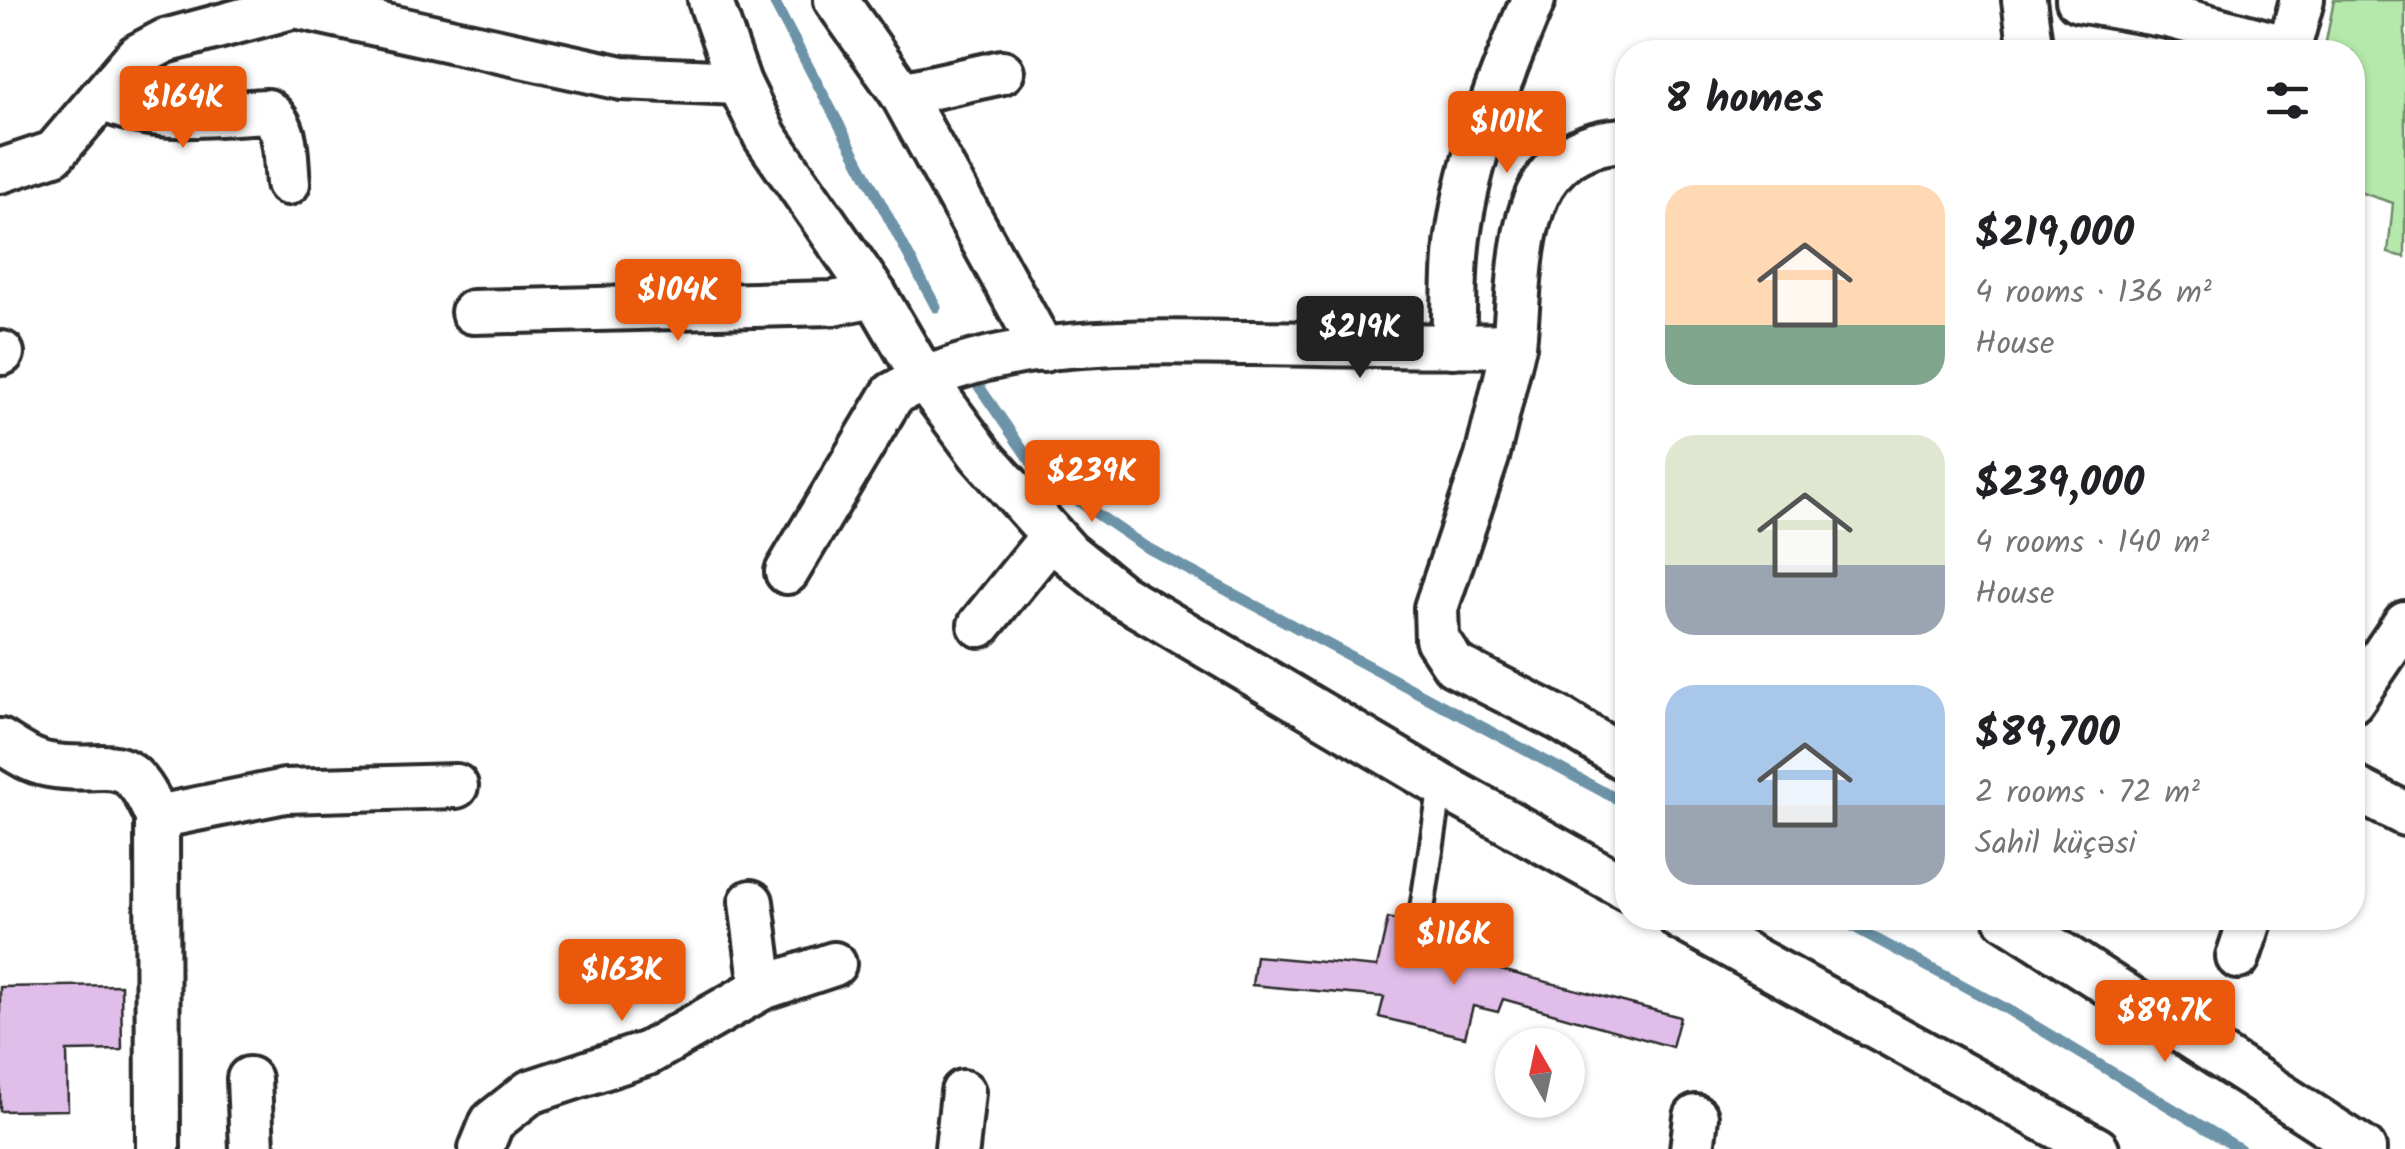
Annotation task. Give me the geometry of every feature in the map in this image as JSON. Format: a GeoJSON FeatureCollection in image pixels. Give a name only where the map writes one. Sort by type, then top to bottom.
{"type":"FeatureCollection","features":[{"type":"Feature","properties":{"kind":"street"},"geometry":{"type":"LineString","coordinates":[[710,0],[739,83],[766,136],[875,295],[923,377],[980,454],[1052,536],[1120,595],[1441,785],[1615,882]]}},
{"type":"Feature","properties":{"kind":"street"},"geometry":{"type":"LineString","coordinates":[[836,0],[902,94],[1043,350]]}},
{"type":"Feature","properties":{"kind":"street"},"geometry":{"type":"LineString","coordinates":[[2024,0],[2029,40]]}},
{"type":"Feature","properties":{"kind":"street"},"geometry":{"type":"LineString","coordinates":[[2078,0],[2168,16],[2253,40]]}},
{"type":"Feature","properties":{"kind":"street"},"geometry":{"type":"LineString","coordinates":[[2292,40],[2302,0]]}},
{"type":"Feature","properties":{"kind":"street"},"geometry":{"type":"LineString","coordinates":[[1454,346],[1457,241],[1463,203],[1525,2]]}},
{"type":"Feature","properties":{"kind":"street"},"geometry":{"type":"LineString","coordinates":[[0,171],[54,153],[137,56],[166,41],[295,6],[622,78],[687,84],[739,83]]}},
{"type":"Feature","properties":{"kind":"street"},"geometry":{"type":"LineString","coordinates":[[902,94],[1002,72]]}},
{"type":"Feature","properties":{"kind":"street"},"geometry":{"type":"LineString","coordinates":[[101,98],[132,113],[152,116],[266,111],[278,120],[283,133],[288,183]]}},
{"type":"Feature","properties":{"kind":"street"},"geometry":{"type":"LineString","coordinates":[[1615,142],[1586,146],[1557,163],[1540,185],[1528,212],[1514,345],[1487,456],[1436,608],[1437,639],[1454,665],[1562,720],[1615,753]]}},
{"type":"Feature","properties":{"kind":"street"},"geometry":{"type":"LineString","coordinates":[[473,312],[833,303],[875,295]]}},
{"type":"Feature","properties":{"kind":"street"},"geometry":{"type":"LineString","coordinates":[[787,572],[893,394],[923,377],[1043,350],[1119,342],[1514,345]]}},
{"type":"Feature","properties":{"kind":"street"},"geometry":{"type":"LineString","coordinates":[[980,624],[1052,536]]}},
{"type":"Feature","properties":{"kind":"street"},"geometry":{"type":"LineString","coordinates":[[2365,682],[2405,623]]}},
{"type":"Feature","properties":{"kind":"street"},"geometry":{"type":"LineString","coordinates":[[0,741],[30,760],[52,766],[105,764],[126,770],[145,790],[156,818],[158,1149]]}},
{"type":"Feature","properties":{"kind":"street"},"geometry":{"type":"LineString","coordinates":[[156,818],[285,791],[456,786]]}},
{"type":"Feature","properties":{"kind":"street"},"geometry":{"type":"LineString","coordinates":[[2365,794],[2405,814]]}},
{"type":"Feature","properties":{"kind":"street"},"geometry":{"type":"LineString","coordinates":[[752,902],[762,988]]}},
{"type":"Feature","properties":{"kind":"street"},"geometry":{"type":"LineString","coordinates":[[1702,930],[2097,1149]]}},
{"type":"Feature","properties":{"kind":"street"},"geometry":{"type":"LineString","coordinates":[[2025,930],[2364,1149]]}},
{"type":"Feature","properties":{"kind":"street"},"geometry":{"type":"LineString","coordinates":[[481,1149],[492,1122],[530,1092],[648,1053],[762,988],[834,964]]}},
{"type":"Feature","properties":{"kind":"street"},"geometry":{"type":"LineString","coordinates":[[249,1078],[252,1149]]}},
{"type":"Feature","properties":{"kind":"street"},"geometry":{"type":"LineString","coordinates":[[957,1149],[964,1092]]}},
{"type":"Feature","properties":{"kind":"lane"},"geometry":{"type":"LineString","coordinates":[[1422,909],[1441,785]]}},
{"type":"Feature","properties":{"kind":"green space"},"geometry":{"type":"Polygon","coordinates":[[[2334,0],[2405,0],[2405,257],[2388,253],[2393,203],[2365,194],[2365,40],[2326,40],[2334,0]]]}},
{"type":"Feature","properties":{"kind":"building"},"geometry":{"type":"Polygon","coordinates":[[[1388,918],[1438,931],[1433,952],[1680,1017],[1672,1047],[1503,999],[1498,1012],[1473,1006],[1465,1037],[1379,1017],[1384,997],[1252,985],[1256,956],[1377,967],[1388,918]]]}},
{"type":"Feature","properties":{"kind":"building"},"geometry":{"type":"Polygon","coordinates":[[[121,985],[122,1050],[67,1051],[68,1110],[0,1111],[0,987],[121,985]]]}},
{"type":"Feature","properties":{"kind":"waterway"},"geometry":{"type":"LineString","coordinates":[[773,0],[936,307]]}},
{"type":"Feature","properties":{"kind":"waterway"},"geometry":{"type":"LineString","coordinates":[[978,385],[1040,475],[1144,546],[1615,798]]}},
{"type":"Feature","properties":{"kind":"waterway"},"geometry":{"type":"LineString","coordinates":[[1859,930],[2005,1008],[2240,1149]]}}]}
